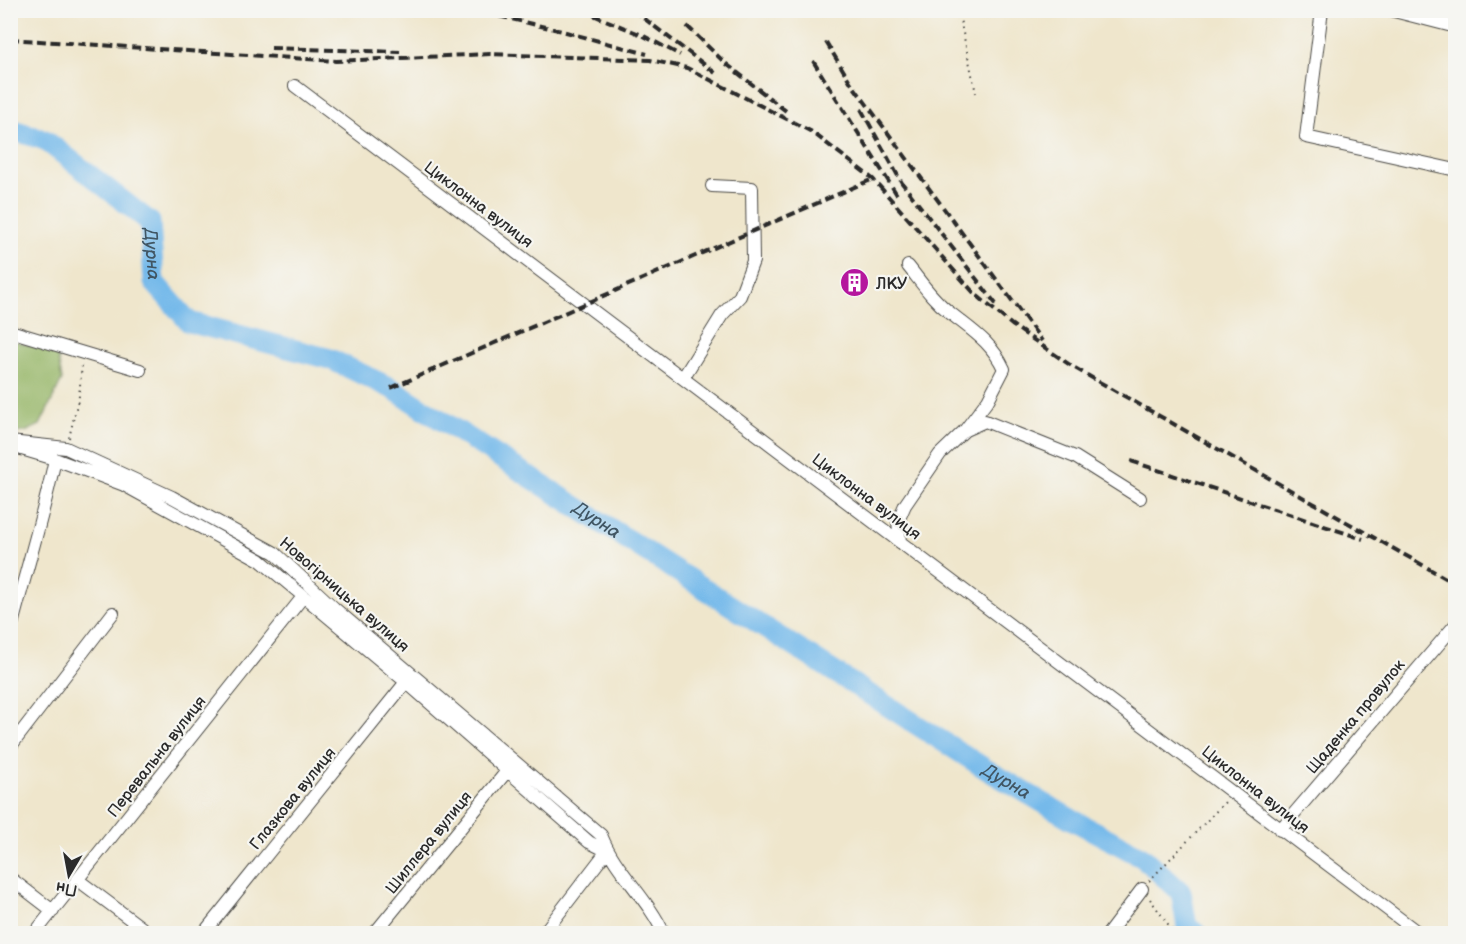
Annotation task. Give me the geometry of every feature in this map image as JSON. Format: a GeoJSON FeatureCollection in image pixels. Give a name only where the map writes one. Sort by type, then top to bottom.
{"type":"FeatureCollection","features":[{"type":"Feature","properties":{"kind":"street"},"geometry":{"type":"LineString","coordinates":[[1322,10],[1306,137],[1455,170]]}},
{"type":"Feature","properties":{"kind":"street"},"geometry":{"type":"LineString","coordinates":[[1390,10],[1455,27]]}},
{"type":"Feature","properties":{"kind":"street","name":"Циклонна вулиця"},"geometry":{"type":"LineString","coordinates":[[295,86],[1235,792],[1280,830],[1420,933]]}},
{"type":"Feature","properties":{"kind":"street"},"geometry":{"type":"LineString","coordinates":[[683,378],[722,315],[740,296],[753,261],[752,188],[712,186]]}},
{"type":"Feature","properties":{"kind":"street"},"geometry":{"type":"LineString","coordinates":[[900,542],[898,521],[905,505],[940,454],[966,430],[988,400],[1004,369],[998,356],[981,335],[949,312],[930,294],[908,266]]}},
{"type":"Feature","properties":{"kind":"street"},"geometry":{"type":"LineString","coordinates":[[10,331],[140,370]]}},
{"type":"Feature","properties":{"kind":"street"},"geometry":{"type":"LineString","coordinates":[[966,430],[985,421],[1013,431],[1075,458],[1140,498]]}},
{"type":"Feature","properties":{"kind":"street","name":"Новогірницька вулиця"},"geometry":{"type":"LineString","coordinates":[[10,444],[66,448],[172,497],[275,552],[334,608],[601,835],[608,851],[639,891],[664,933]]}},
{"type":"Feature","properties":{"kind":"street","name":"Новогірницька вулиця"},"geometry":{"type":"LineString","coordinates":[[10,444],[124,485],[260,560],[302,598],[406,682],[589,842],[608,851]]}},
{"type":"Feature","properties":{"kind":"street"},"geometry":{"type":"LineString","coordinates":[[10,632],[25,568],[45,508],[55,459]]}},
{"type":"Feature","properties":{"kind":"street","name":"Перевальна вулиця"},"geometry":{"type":"LineString","coordinates":[[34,933],[302,598]]}},
{"type":"Feature","properties":{"kind":"street"},"geometry":{"type":"LineString","coordinates":[[10,747],[113,613]]}},
{"type":"Feature","properties":{"kind":"street","name":"Щаденка провулок"},"geometry":{"type":"LineString","coordinates":[[1280,830],[1455,624]]}},
{"type":"Feature","properties":{"kind":"street","name":"Глазкова вулиця"},"geometry":{"type":"LineString","coordinates":[[203,933],[406,682]]}},
{"type":"Feature","properties":{"kind":"street","name":"Шиллера вулиця"},"geometry":{"type":"LineString","coordinates":[[374,933],[507,771]]}},
{"type":"Feature","properties":{"kind":"street"},"geometry":{"type":"LineString","coordinates":[[543,933],[608,851]]}},
{"type":"Feature","properties":{"kind":"street"},"geometry":{"type":"LineString","coordinates":[[10,878],[52,911]]}},
{"type":"Feature","properties":{"kind":"street"},"geometry":{"type":"LineString","coordinates":[[78,880],[150,933]]}},
{"type":"Feature","properties":{"kind":"street"},"geometry":{"type":"LineString","coordinates":[[1108,933],[1142,889]]}},
{"type":"Feature","properties":{"kind":"path"},"geometry":{"type":"LineString","coordinates":[[958,10],[976,93]]}},
{"type":"Feature","properties":{"kind":"path"},"geometry":{"type":"LineString","coordinates":[[66,448],[80,396],[80,374],[85,354]]}},
{"type":"Feature","properties":{"kind":"path"},"geometry":{"type":"LineString","coordinates":[[1154,874],[1235,792]]}},
{"type":"Feature","properties":{"kind":"path"},"geometry":{"type":"LineString","coordinates":[[1142,889],[1175,933]]}},
{"type":"Feature","properties":{"kind":"green space"},"geometry":{"type":"Polygon","coordinates":[[[11,340],[57,353],[62,380],[40,425],[25,432],[11,433],[11,340]]]}},
{"type":"Feature","properties":{"kind":"waterway","name":"Дурна"},"geometry":{"type":"LineString","coordinates":[[10,129],[45,140],[150,222],[154,282],[189,322],[330,359],[391,388],[989,771],[1142,857],[1181,892],[1187,927],[1198,934]]}},
{"type":"Feature","properties":{"kind":"railway"},"geometry":{"type":"LineString","coordinates":[[473,10],[647,54]]}},
{"type":"Feature","properties":{"kind":"railway"},"geometry":{"type":"LineString","coordinates":[[581,10],[642,35],[680,55]]}},
{"type":"Feature","properties":{"kind":"railway"},"geometry":{"type":"LineString","coordinates":[[633,10],[718,75]]}},
{"type":"Feature","properties":{"kind":"railway"},"geometry":{"type":"LineString","coordinates":[[687,26],[724,62],[786,111]]}},
{"type":"Feature","properties":{"kind":"railway"},"geometry":{"type":"LineString","coordinates":[[10,39],[336,61],[490,54],[650,60],[687,68],[812,132],[873,179],[974,293],[1012,325],[1073,367],[1456,584]]}},
{"type":"Feature","properties":{"kind":"railway"},"geometry":{"type":"LineString","coordinates":[[826,42],[851,83],[1042,341]]}},
{"type":"Feature","properties":{"kind":"railway"},"geometry":{"type":"LineString","coordinates":[[271,48],[400,52]]}},
{"type":"Feature","properties":{"kind":"railway"},"geometry":{"type":"LineString","coordinates":[[813,61],[899,198]]}},
{"type":"Feature","properties":{"kind":"railway"},"geometry":{"type":"LineString","coordinates":[[861,109],[902,183],[996,304]]}},
{"type":"Feature","properties":{"kind":"railway"},"geometry":{"type":"LineString","coordinates":[[391,388],[873,179]]}},
{"type":"Feature","properties":{"kind":"railway"},"geometry":{"type":"LineString","coordinates":[[1131,461],[1363,539]]}},
{"type":"Feature","properties":{"kind":"place","name":"ЛКУ"},"geometry":{"type":"Point","coordinates":[855,283]}}]}
